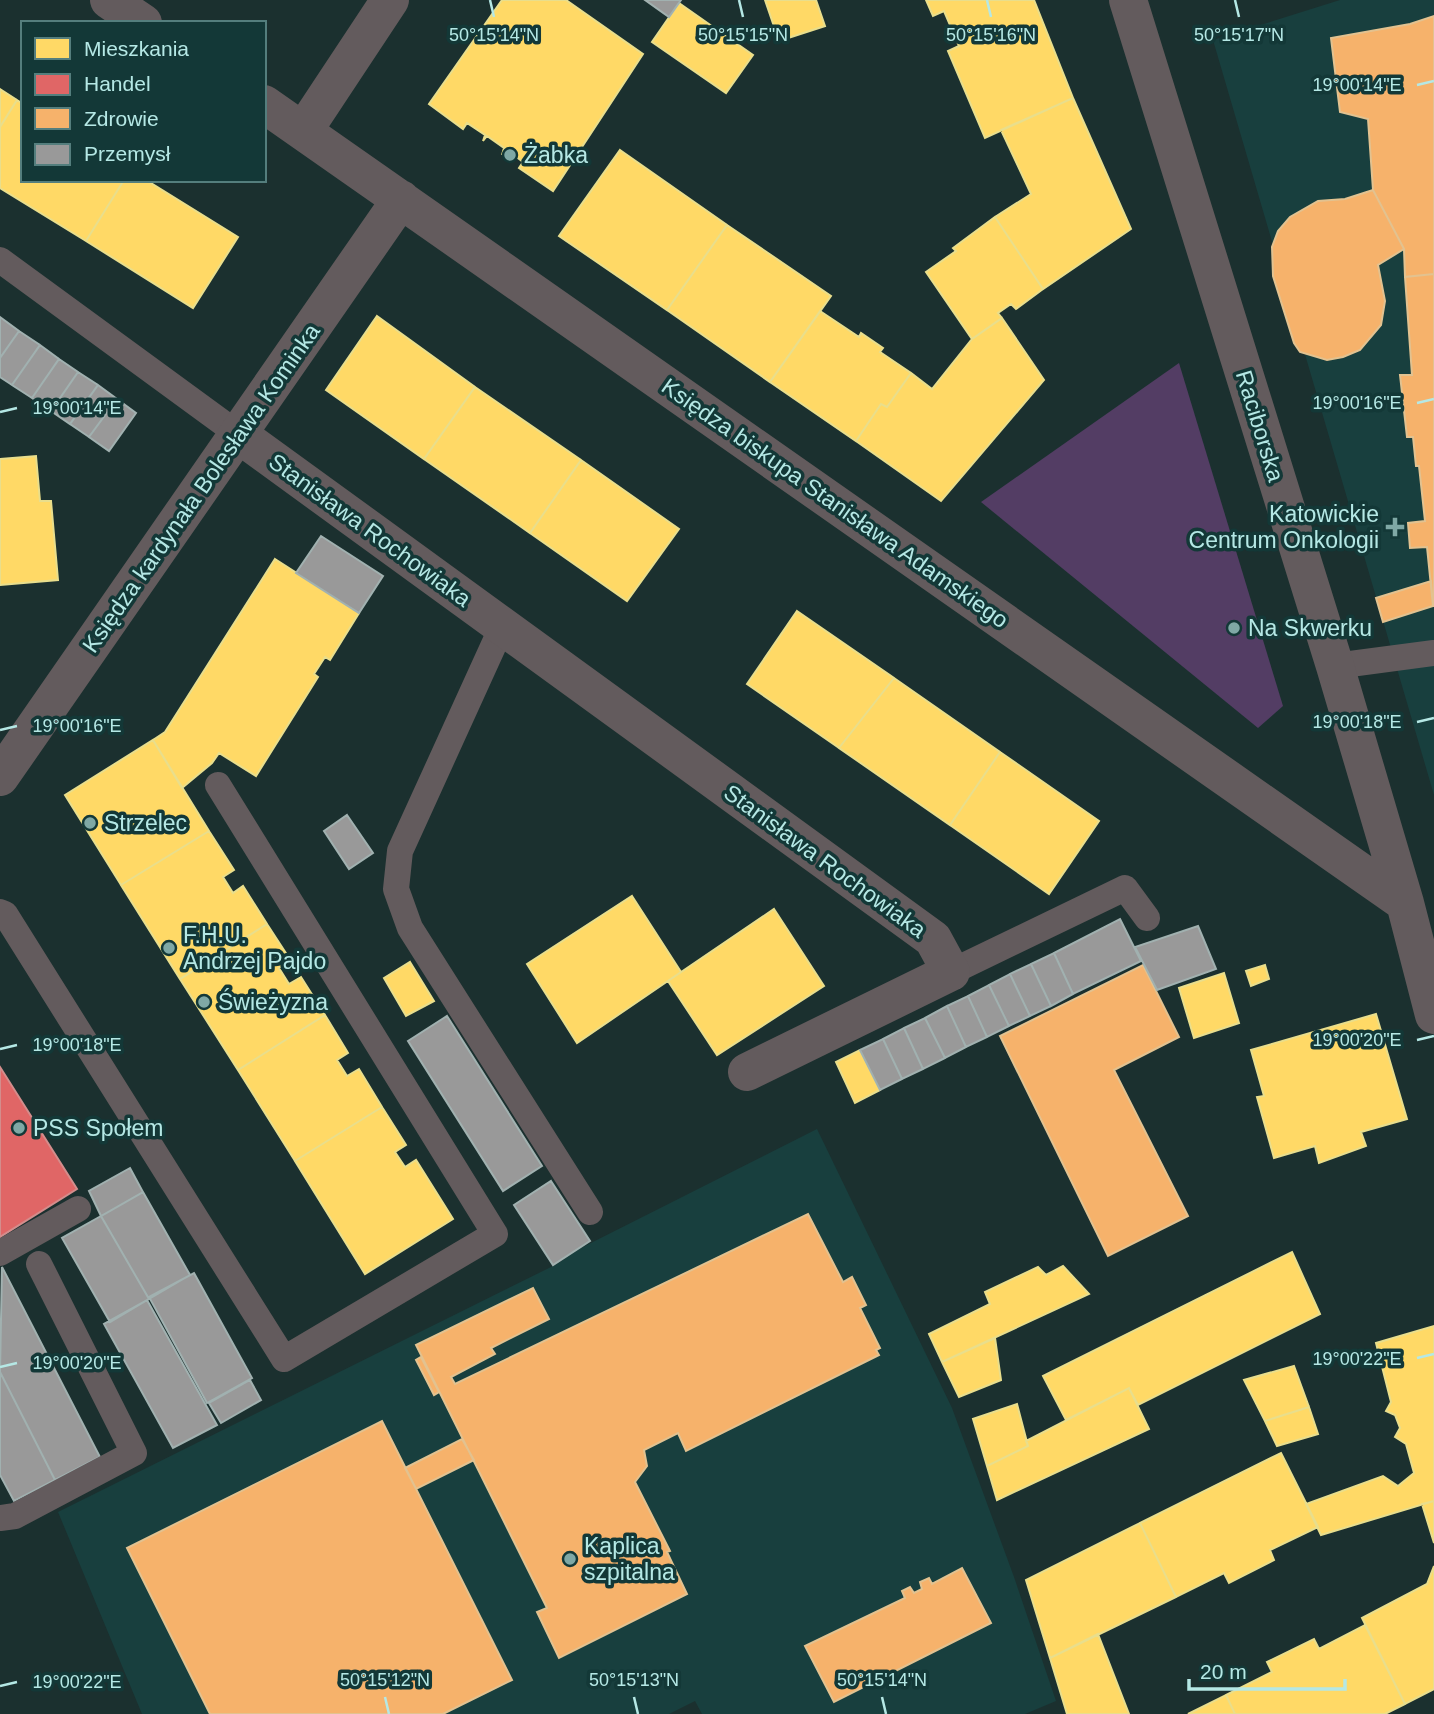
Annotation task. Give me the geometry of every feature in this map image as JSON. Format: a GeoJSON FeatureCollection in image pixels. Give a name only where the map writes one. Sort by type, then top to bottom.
{"type":"FeatureCollection","features":[{"type":"Feature","properties":{"kind":"street"},"geometry":{"type":"LineString","coordinates":[[109,0],[140,21]]}},
{"type":"Feature","properties":{"kind":"street"},"geometry":{"type":"LineString","coordinates":[[304,130],[390,0]]}},
{"type":"Feature","properties":{"kind":"street","name":"Raciborska"},"geometry":{"type":"LineString","coordinates":[[1128,0],[1335,666],[1405,903],[1434,1015]]}},
{"type":"Feature","properties":{"kind":"street","name":"Księdza biskupa Stanisława Adamskiego"},"geometry":{"type":"LineString","coordinates":[[266,105],[1405,903]]}},
{"type":"Feature","properties":{"kind":"street","name":"Księdza kardynała Bolesława Kominka"},"geometry":{"type":"LineString","coordinates":[[0,777],[401,200]]}},
{"type":"Feature","properties":{"kind":"street","name":"Stanisława Rochowiaka"},"geometry":{"type":"LineString","coordinates":[[238,434],[933,939],[951,972]]}},
{"type":"Feature","properties":{"kind":"street"},"geometry":{"type":"LineString","coordinates":[[747,1072],[951,972]]}},
{"type":"Feature","properties":{"kind":"lane"},"geometry":{"type":"LineString","coordinates":[[0,260],[238,434]]}},
{"type":"Feature","properties":{"kind":"lane"},"geometry":{"type":"LineString","coordinates":[[502,627],[401,846],[396,888],[410,928],[590,1212]]}},
{"type":"Feature","properties":{"kind":"lane"},"geometry":{"type":"LineString","coordinates":[[1335,666],[1434,653]]}},
{"type":"Feature","properties":{"kind":"lane"},"geometry":{"type":"LineString","coordinates":[[0,912],[5,914],[284,1359],[495,1234],[218,785]]}},
{"type":"Feature","properties":{"kind":"lane"},"geometry":{"type":"LineString","coordinates":[[951,972],[1125,888],[1147,918]]}},
{"type":"Feature","properties":{"kind":"lane"},"geometry":{"type":"LineString","coordinates":[[0,1253],[78,1209]]}},
{"type":"Feature","properties":{"kind":"lane"},"geometry":{"type":"LineString","coordinates":[[0,1518],[15,1516],[134,1453],[39,1264]]}},
{"type":"Feature","properties":{"kind":"shaded area","name":"Katowickie Centrum Onkologii"},"geometry":{"type":"Polygon","coordinates":[[[1340,0],[1434,0],[1434,795],[1213,40],[1340,0]]]}},
{"type":"Feature","properties":{"kind":"shaded area"},"geometry":{"type":"Polygon","coordinates":[[[1179,363],[1283,706],[1258,728],[981,502],[1179,363]]]}},
{"type":"Feature","properties":{"kind":"shaded area"},"geometry":{"type":"Polygon","coordinates":[[[817,1129],[952,1408],[1056,1701],[1025,1714],[702,1714],[695,1701],[669,1714],[142,1714],[58,1512],[557,1264],[579,1249],[817,1129]]]}},
{"type":"Feature","properties":{"kind":"building: Mieszkania"},"geometry":{"type":"Polygon","coordinates":[[[502,0],[566,0],[643,54],[553,191],[519,168],[523,162],[506,149],[502,155],[504,148],[487,136],[483,141],[485,135],[467,123],[463,129],[429,104],[502,0]]]}},
{"type":"Feature","properties":{"kind":"building: Mieszkania"},"geometry":{"type":"Polygon","coordinates":[[[765,0],[816,0],[825,26],[779,41],[765,0]]]}},
{"type":"Feature","properties":{"kind":"building: Mieszkania"},"geometry":{"type":"Polygon","coordinates":[[[926,0],[1034,0],[1073,98],[985,138],[948,51],[959,46],[944,11],[933,16],[926,0]]]}},
{"type":"Feature","properties":{"kind":"building: Mieszkania"},"geometry":{"type":"Polygon","coordinates":[[[679,3],[753,55],[726,93],[652,42],[679,3]]]}},
{"type":"Feature","properties":{"kind":"building: Mieszkania"},"geometry":{"type":"Polygon","coordinates":[[[0,89],[17,100],[0,127],[0,89]]]}},
{"type":"Feature","properties":{"kind":"building: Mieszkania"},"geometry":{"type":"Polygon","coordinates":[[[1073,98],[1131,229],[1043,289],[995,217],[1031,194],[1001,130],[1073,98]]]}},
{"type":"Feature","properties":{"kind":"building: Mieszkania"},"geometry":{"type":"Polygon","coordinates":[[[17,100],[21,103],[21,182],[123,182],[86,241],[0,188],[0,127],[17,100]]]}},
{"type":"Feature","properties":{"kind":"building: Mieszkania"},"geometry":{"type":"Polygon","coordinates":[[[620,150],[727,225],[667,310],[559,236],[620,150]]]}},
{"type":"Feature","properties":{"kind":"building: Mieszkania"},"geometry":{"type":"Polygon","coordinates":[[[123,182],[149,182],[238,237],[193,308],[86,241],[123,182]]]}},
{"type":"Feature","properties":{"kind":"building: Mieszkania"},"geometry":{"type":"Polygon","coordinates":[[[995,217],[1043,289],[1016,309],[1011,304],[998,313],[1002,318],[972,339],[926,272],[956,251],[953,248],[995,217]]]}},
{"type":"Feature","properties":{"kind":"building: Mieszkania"},"geometry":{"type":"Polygon","coordinates":[[[727,225],[831,296],[770,382],[667,310],[727,225]]]}},
{"type":"Feature","properties":{"kind":"building: Mieszkania"},"geometry":{"type":"Polygon","coordinates":[[[820,311],[859,337],[861,333],[883,348],[880,352],[911,373],[887,407],[881,404],[856,441],[770,382],[820,311]]]}},
{"type":"Feature","properties":{"kind":"building: Mieszkania"},"geometry":{"type":"Polygon","coordinates":[[[377,316],[475,387],[424,459],[326,390],[377,316]]]}},
{"type":"Feature","properties":{"kind":"building: Mieszkania"},"geometry":{"type":"Polygon","coordinates":[[[1002,318],[1044,380],[941,501],[856,441],[881,404],[887,407],[911,373],[932,389],[972,339],[1002,318]]]}},
{"type":"Feature","properties":{"kind":"building: Mieszkania"},"geometry":{"type":"Polygon","coordinates":[[[475,387],[581,460],[530,533],[424,459],[475,387]]]}},
{"type":"Feature","properties":{"kind":"building: Mieszkania"},"geometry":{"type":"Polygon","coordinates":[[[36,456],[40,501],[51,501],[58,580],[0,585],[0,459],[36,456]]]}},
{"type":"Feature","properties":{"kind":"building: Mieszkania"},"geometry":{"type":"Polygon","coordinates":[[[581,460],[679,529],[627,601],[530,533],[581,460]]]}},
{"type":"Feature","properties":{"kind":"building: Mieszkania"},"geometry":{"type":"Polygon","coordinates":[[[275,559],[359,613],[330,660],[325,657],[314,674],[318,677],[256,776],[219,753],[212,763],[182,788],[153,740],[165,732],[275,559]]]}},
{"type":"Feature","properties":{"kind":"building: Mieszkania"},"geometry":{"type":"Polygon","coordinates":[[[797,611],[894,678],[839,748],[747,684],[797,611]]]}},
{"type":"Feature","properties":{"kind":"building: Mieszkania"},"geometry":{"type":"Polygon","coordinates":[[[894,678],[1000,752],[950,825],[839,748],[894,678]]]}},
{"type":"Feature","properties":{"kind":"building: Mieszkania"},"geometry":{"type":"Polygon","coordinates":[[[153,740],[209,831],[121,885],[65,795],[153,740]]]}},
{"type":"Feature","properties":{"kind":"building: Mieszkania"},"geometry":{"type":"Polygon","coordinates":[[[1000,752],[1099,821],[1049,894],[950,825],[1000,752]]]}},
{"type":"Feature","properties":{"kind":"building: Mieszkania"},"geometry":{"type":"Polygon","coordinates":[[[209,831],[234,870],[223,877],[233,893],[243,886],[267,924],[180,979],[121,885],[209,831]]]}},
{"type":"Feature","properties":{"kind":"building: Mieszkania"},"geometry":{"type":"Polygon","coordinates":[[[632,896],[681,972],[577,1043],[527,964],[632,896]]]}},
{"type":"Feature","properties":{"kind":"building: Mieszkania"},"geometry":{"type":"Polygon","coordinates":[[[774,909],[824,986],[717,1055],[668,981],[774,909]]]}},
{"type":"Feature","properties":{"kind":"building: Mieszkania"},"geometry":{"type":"Polygon","coordinates":[[[267,924],[291,961],[279,968],[289,984],[301,977],[325,1015],[238,1070],[180,979],[267,924]]]}},
{"type":"Feature","properties":{"kind":"building: Mieszkania"},"geometry":{"type":"Polygon","coordinates":[[[410,962],[434,1001],[406,1016],[384,978],[410,962]]]}},
{"type":"Feature","properties":{"kind":"building: Mieszkania"},"geometry":{"type":"Polygon","coordinates":[[[1265,965],[1269,979],[1251,986],[1246,971],[1265,965]]]}},
{"type":"Feature","properties":{"kind":"building: Mieszkania"},"geometry":{"type":"Polygon","coordinates":[[[1224,973],[1239,1023],[1194,1038],[1179,988],[1224,973]]]}},
{"type":"Feature","properties":{"kind":"building: Mieszkania"},"geometry":{"type":"Polygon","coordinates":[[[1376,1014],[1407,1119],[1361,1132],[1366,1146],[1319,1163],[1315,1146],[1274,1158],[1257,1097],[1264,1096],[1251,1050],[1376,1014]]]}},
{"type":"Feature","properties":{"kind":"building: Mieszkania"},"geometry":{"type":"Polygon","coordinates":[[[325,1015],[348,1053],[337,1060],[347,1076],[359,1069],[382,1107],[295,1161],[238,1070],[325,1015]]]}},
{"type":"Feature","properties":{"kind":"building: Mieszkania"},"geometry":{"type":"Polygon","coordinates":[[[860,1050],[880,1090],[855,1103],[836,1062],[860,1050]]]}},
{"type":"Feature","properties":{"kind":"building: Mieszkania"},"geometry":{"type":"Polygon","coordinates":[[[382,1107],[406,1145],[395,1152],[405,1167],[416,1160],[453,1219],[365,1274],[295,1161],[382,1107]]]}},
{"type":"Feature","properties":{"kind":"building: Mieszkania"},"geometry":{"type":"Polygon","coordinates":[[[1292,1252],[1320,1314],[1138,1405],[1129,1388],[1066,1420],[1043,1376],[1292,1252]]]}},
{"type":"Feature","properties":{"kind":"building: Mieszkania"},"geometry":{"type":"Polygon","coordinates":[[[1063,1266],[1089,1294],[942,1362],[929,1334],[990,1304],[985,1292],[1038,1267],[1046,1275],[1063,1266]]]}},
{"type":"Feature","properties":{"kind":"building: Mieszkania"},"geometry":{"type":"Polygon","coordinates":[[[1434,1326],[1434,1501],[1321,1535],[1306,1504],[1383,1476],[1398,1486],[1414,1473],[1406,1444],[1395,1437],[1400,1428],[1395,1415],[1386,1411],[1391,1402],[1376,1343],[1434,1326]]]}},
{"type":"Feature","properties":{"kind":"building: Mieszkania"},"geometry":{"type":"Polygon","coordinates":[[[995,1338],[1001,1380],[959,1397],[942,1362],[995,1338]]]}},
{"type":"Feature","properties":{"kind":"building: Mieszkania"},"geometry":{"type":"Polygon","coordinates":[[[1294,1366],[1309,1407],[1265,1421],[1244,1380],[1294,1366]]]}},
{"type":"Feature","properties":{"kind":"building: Mieszkania"},"geometry":{"type":"Polygon","coordinates":[[[1129,1388],[1149,1429],[997,1500],[987,1466],[1028,1446],[1026,1441],[1129,1388]]]}},
{"type":"Feature","properties":{"kind":"building: Mieszkania"},"geometry":{"type":"Polygon","coordinates":[[[1017,1404],[1028,1446],[987,1466],[973,1419],[1017,1404]]]}},
{"type":"Feature","properties":{"kind":"building: Mieszkania"},"geometry":{"type":"Polygon","coordinates":[[[1309,1407],[1318,1434],[1277,1446],[1265,1421],[1309,1407]]]}},
{"type":"Feature","properties":{"kind":"building: Mieszkania"},"geometry":{"type":"Polygon","coordinates":[[[1281,1453],[1318,1527],[1270,1550],[1274,1560],[1229,1583],[1224,1573],[1176,1597],[1140,1523],[1281,1453]]]}},
{"type":"Feature","properties":{"kind":"building: Mieszkania"},"geometry":{"type":"Polygon","coordinates":[[[1434,1501],[1434,1543],[1422,1504],[1434,1501]]]}},
{"type":"Feature","properties":{"kind":"building: Mieszkania"},"geometry":{"type":"Polygon","coordinates":[[[1140,1523],[1176,1597],[1050,1658],[1026,1580],[1140,1523]]]}},
{"type":"Feature","properties":{"kind":"building: Mieszkania"},"geometry":{"type":"Polygon","coordinates":[[[1434,1566],[1434,1689],[1405,1704],[1362,1618],[1427,1584],[1434,1566]]]}},
{"type":"Feature","properties":{"kind":"building: Mieszkania"},"geometry":{"type":"Polygon","coordinates":[[[1365,1625],[1405,1704],[1385,1714],[1235,1714],[1226,1695],[1272,1672],[1267,1662],[1314,1639],[1319,1649],[1365,1625]]]}},
{"type":"Feature","properties":{"kind":"building: Mieszkania"},"geometry":{"type":"Polygon","coordinates":[[[1098,1634],[1129,1714],[1067,1714],[1050,1658],[1098,1634]]]}},
{"type":"Feature","properties":{"kind":"building: Mieszkania"},"geometry":{"type":"Polygon","coordinates":[[[1226,1695],[1235,1714],[1188,1714],[1226,1695]]]}},
{"type":"Feature","properties":{"kind":"building: Handel","name":"PSS Społem"},"geometry":{"type":"Polygon","coordinates":[[[0,1067],[77,1189],[0,1237],[0,1067]]]}},
{"type":"Feature","properties":{"kind":"building: Zdrowie"},"geometry":{"type":"Polygon","coordinates":[[[1434,16],[1434,274],[1405,277],[1404,249],[1373,190],[1368,119],[1340,112],[1331,38],[1410,24],[1434,16]]]}},
{"type":"Feature","properties":{"kind":"building: Zdrowie"},"geometry":{"type":"Polygon","coordinates":[[[1373,190],[1404,249],[1378,265],[1385,301],[1381,325],[1360,350],[1343,357],[1327,360],[1300,352],[1294,343],[1273,276],[1272,247],[1278,231],[1290,217],[1318,201],[1345,199],[1373,190]]]}},
{"type":"Feature","properties":{"kind":"building: Zdrowie"},"geometry":{"type":"Polygon","coordinates":[[[1434,274],[1433,606],[1427,547],[1410,548],[1408,523],[1425,521],[1413,437],[1407,437],[1400,375],[1412,375],[1405,277],[1434,274]]]}},
{"type":"Feature","properties":{"kind":"building: Zdrowie"},"geometry":{"type":"Polygon","coordinates":[[[1431,581],[1433,606],[1383,622],[1376,598],[1431,581]]]}},
{"type":"Feature","properties":{"kind":"building: Zdrowie"},"geometry":{"type":"Polygon","coordinates":[[[1143,965],[1179,1037],[1114,1070],[1188,1216],[1108,1256],[1000,1036],[1143,965]]]}},
{"type":"Feature","properties":{"kind":"building: Zdrowie"},"geometry":{"type":"Polygon","coordinates":[[[808,1214],[843,1282],[852,1277],[866,1305],[860,1308],[880,1348],[876,1350],[879,1355],[686,1451],[678,1433],[644,1450],[647,1466],[635,1482],[670,1551],[667,1552],[687,1594],[559,1658],[537,1612],[547,1608],[416,1345],[533,1288],[549,1319],[491,1348],[495,1354],[451,1377],[455,1384],[808,1214]]]}},
{"type":"Feature","properties":{"kind":"building: Zdrowie"},"geometry":{"type":"Polygon","coordinates":[[[421,1357],[439,1392],[434,1395],[416,1360],[421,1357]]]}},
{"type":"Feature","properties":{"kind":"building: Zdrowie"},"geometry":{"type":"Polygon","coordinates":[[[382,1421],[512,1680],[443,1714],[210,1714],[127,1548],[382,1421]]]}},
{"type":"Feature","properties":{"kind":"building: Zdrowie"},"geometry":{"type":"Polygon","coordinates":[[[462,1439],[474,1460],[416,1489],[405,1468],[462,1439]]]}},
{"type":"Feature","properties":{"kind":"building: Zdrowie"},"geometry":{"type":"Polygon","coordinates":[[[962,1568],[991,1623],[834,1702],[805,1646],[905,1598],[902,1591],[910,1587],[914,1593],[922,1589],[920,1582],[929,1578],[932,1584],[962,1568]]]}},
{"type":"Feature","properties":{"kind":"building: Przemysł"},"geometry":{"type":"Polygon","coordinates":[[[645,0],[681,0],[669,17],[645,0]]]}},
{"type":"Feature","properties":{"kind":"building: Przemysł"},"geometry":{"type":"Polygon","coordinates":[[[0,317],[19,331],[0,358],[0,317]]]}},
{"type":"Feature","properties":{"kind":"building: Przemysł"},"geometry":{"type":"Polygon","coordinates":[[[19,331],[40,345],[12,385],[0,377],[0,358],[19,331]]]}},
{"type":"Feature","properties":{"kind":"building: Przemysł"},"geometry":{"type":"Polygon","coordinates":[[[40,345],[59,359],[32,398],[12,385],[40,345]]]}},
{"type":"Feature","properties":{"kind":"building: Przemysł"},"geometry":{"type":"Polygon","coordinates":[[[59,359],[78,372],[51,411],[32,398],[59,359]]]}},
{"type":"Feature","properties":{"kind":"building: Przemysł"},"geometry":{"type":"Polygon","coordinates":[[[78,372],[98,385],[70,424],[51,411],[78,372]]]}},
{"type":"Feature","properties":{"kind":"building: Przemysł"},"geometry":{"type":"Polygon","coordinates":[[[98,385],[117,399],[89,437],[70,424],[98,385]]]}},
{"type":"Feature","properties":{"kind":"building: Przemysł"},"geometry":{"type":"Polygon","coordinates":[[[117,399],[136,413],[109,451],[89,437],[117,399]]]}},
{"type":"Feature","properties":{"kind":"building: Przemysł"},"geometry":{"type":"Polygon","coordinates":[[[321,536],[383,576],[359,613],[296,573],[321,536]]]}},
{"type":"Feature","properties":{"kind":"building: Przemysł"},"geometry":{"type":"Polygon","coordinates":[[[347,815],[373,853],[349,869],[324,831],[347,815]]]}},
{"type":"Feature","properties":{"kind":"building: Przemysł"},"geometry":{"type":"Polygon","coordinates":[[[1120,919],[1141,961],[1073,994],[1054,953],[1120,919]]]}},
{"type":"Feature","properties":{"kind":"building: Przemysł"},"geometry":{"type":"Polygon","coordinates":[[[1198,926],[1216,969],[1157,990],[1135,947],[1198,926]]]}},
{"type":"Feature","properties":{"kind":"building: Przemysł"},"geometry":{"type":"Polygon","coordinates":[[[1054,953],[1073,994],[1051,1006],[1031,964],[1054,953]]]}},
{"type":"Feature","properties":{"kind":"building: Przemysł"},"geometry":{"type":"Polygon","coordinates":[[[1031,964],[1051,1006],[1030,1016],[1010,974],[1031,964]]]}},
{"type":"Feature","properties":{"kind":"building: Przemysł"},"geometry":{"type":"Polygon","coordinates":[[[1010,974],[1030,1016],[1009,1026],[989,985],[1010,974]]]}},
{"type":"Feature","properties":{"kind":"building: Przemysł"},"geometry":{"type":"Polygon","coordinates":[[[989,985],[1009,1026],[987,1037],[968,996],[989,985]]]}},
{"type":"Feature","properties":{"kind":"building: Przemysł"},"geometry":{"type":"Polygon","coordinates":[[[968,996],[987,1037],[966,1047],[947,1006],[968,996]]]}},
{"type":"Feature","properties":{"kind":"building: Przemysł"},"geometry":{"type":"Polygon","coordinates":[[[947,1006],[966,1047],[945,1058],[925,1018],[947,1006]]]}},
{"type":"Feature","properties":{"kind":"building: Przemysł"},"geometry":{"type":"Polygon","coordinates":[[[447,1016],[542,1166],[503,1191],[408,1041],[447,1016]]]}},
{"type":"Feature","properties":{"kind":"building: Przemysł"},"geometry":{"type":"Polygon","coordinates":[[[925,1018],[945,1058],[923,1069],[904,1028],[925,1018]]]}},
{"type":"Feature","properties":{"kind":"building: Przemysł"},"geometry":{"type":"Polygon","coordinates":[[[904,1028],[923,1069],[902,1079],[883,1039],[904,1028]]]}},
{"type":"Feature","properties":{"kind":"building: Przemysł"},"geometry":{"type":"Polygon","coordinates":[[[883,1039],[902,1079],[880,1090],[860,1050],[883,1039]]]}},
{"type":"Feature","properties":{"kind":"building: Przemysł"},"geometry":{"type":"Polygon","coordinates":[[[130,1168],[143,1192],[101,1216],[89,1191],[130,1168]]]}},
{"type":"Feature","properties":{"kind":"building: Przemysł"},"geometry":{"type":"Polygon","coordinates":[[[551,1181],[590,1241],[553,1265],[514,1205],[551,1181]]]}},
{"type":"Feature","properties":{"kind":"building: Przemysł"},"geometry":{"type":"Polygon","coordinates":[[[143,1192],[190,1275],[149,1299],[101,1216],[143,1192]]]}},
{"type":"Feature","properties":{"kind":"building: Przemysł"},"geometry":{"type":"Polygon","coordinates":[[[101,1216],[149,1299],[110,1322],[62,1238],[101,1216]]]}},
{"type":"Feature","properties":{"kind":"building: Przemysł"},"geometry":{"type":"Polygon","coordinates":[[[2,1267],[100,1457],[55,1480],[0,1372],[2,1267]]]}},
{"type":"Feature","properties":{"kind":"building: Przemysł"},"geometry":{"type":"Polygon","coordinates":[[[194,1273],[252,1378],[207,1403],[149,1297],[194,1273]]]}},
{"type":"Feature","properties":{"kind":"building: Przemysł"},"geometry":{"type":"Polygon","coordinates":[[[147,1300],[217,1425],[173,1448],[104,1324],[147,1300]]]}},
{"type":"Feature","properties":{"kind":"building: Przemysł"},"geometry":{"type":"Polygon","coordinates":[[[0,1372],[55,1480],[14,1501],[0,1475],[0,1372]]]}},
{"type":"Feature","properties":{"kind":"building: Przemysł"},"geometry":{"type":"Polygon","coordinates":[[[250,1380],[261,1400],[221,1423],[209,1403],[250,1380]]]}},
{"type":"Feature","properties":{"kind":"place","name":"Żabka"},"geometry":{"type":"Point","coordinates":[510,155]}},
{"type":"Feature","properties":{"kind":"place","name":"Katowickie Centrum Onkologii"},"geometry":{"type":"Point","coordinates":[1395,527]}},
{"type":"Feature","properties":{"kind":"place","name":"Na Skwerku"},"geometry":{"type":"Point","coordinates":[1234,628]}},
{"type":"Feature","properties":{"kind":"place","name":"Strzelec"},"geometry":{"type":"Point","coordinates":[90,823]}},
{"type":"Feature","properties":{"kind":"place","name":"F.H.U. Andrzej Pajdo"},"geometry":{"type":"Point","coordinates":[169,948]}},
{"type":"Feature","properties":{"kind":"place","name":"Świeżyzna"},"geometry":{"type":"Point","coordinates":[204,1002]}},
{"type":"Feature","properties":{"kind":"place","name":"PSS Społem"},"geometry":{"type":"Point","coordinates":[19,1128]}},
{"type":"Feature","properties":{"kind":"place","name":"Kaplica szpitalna"},"geometry":{"type":"Point","coordinates":[570,1559]}}]}
